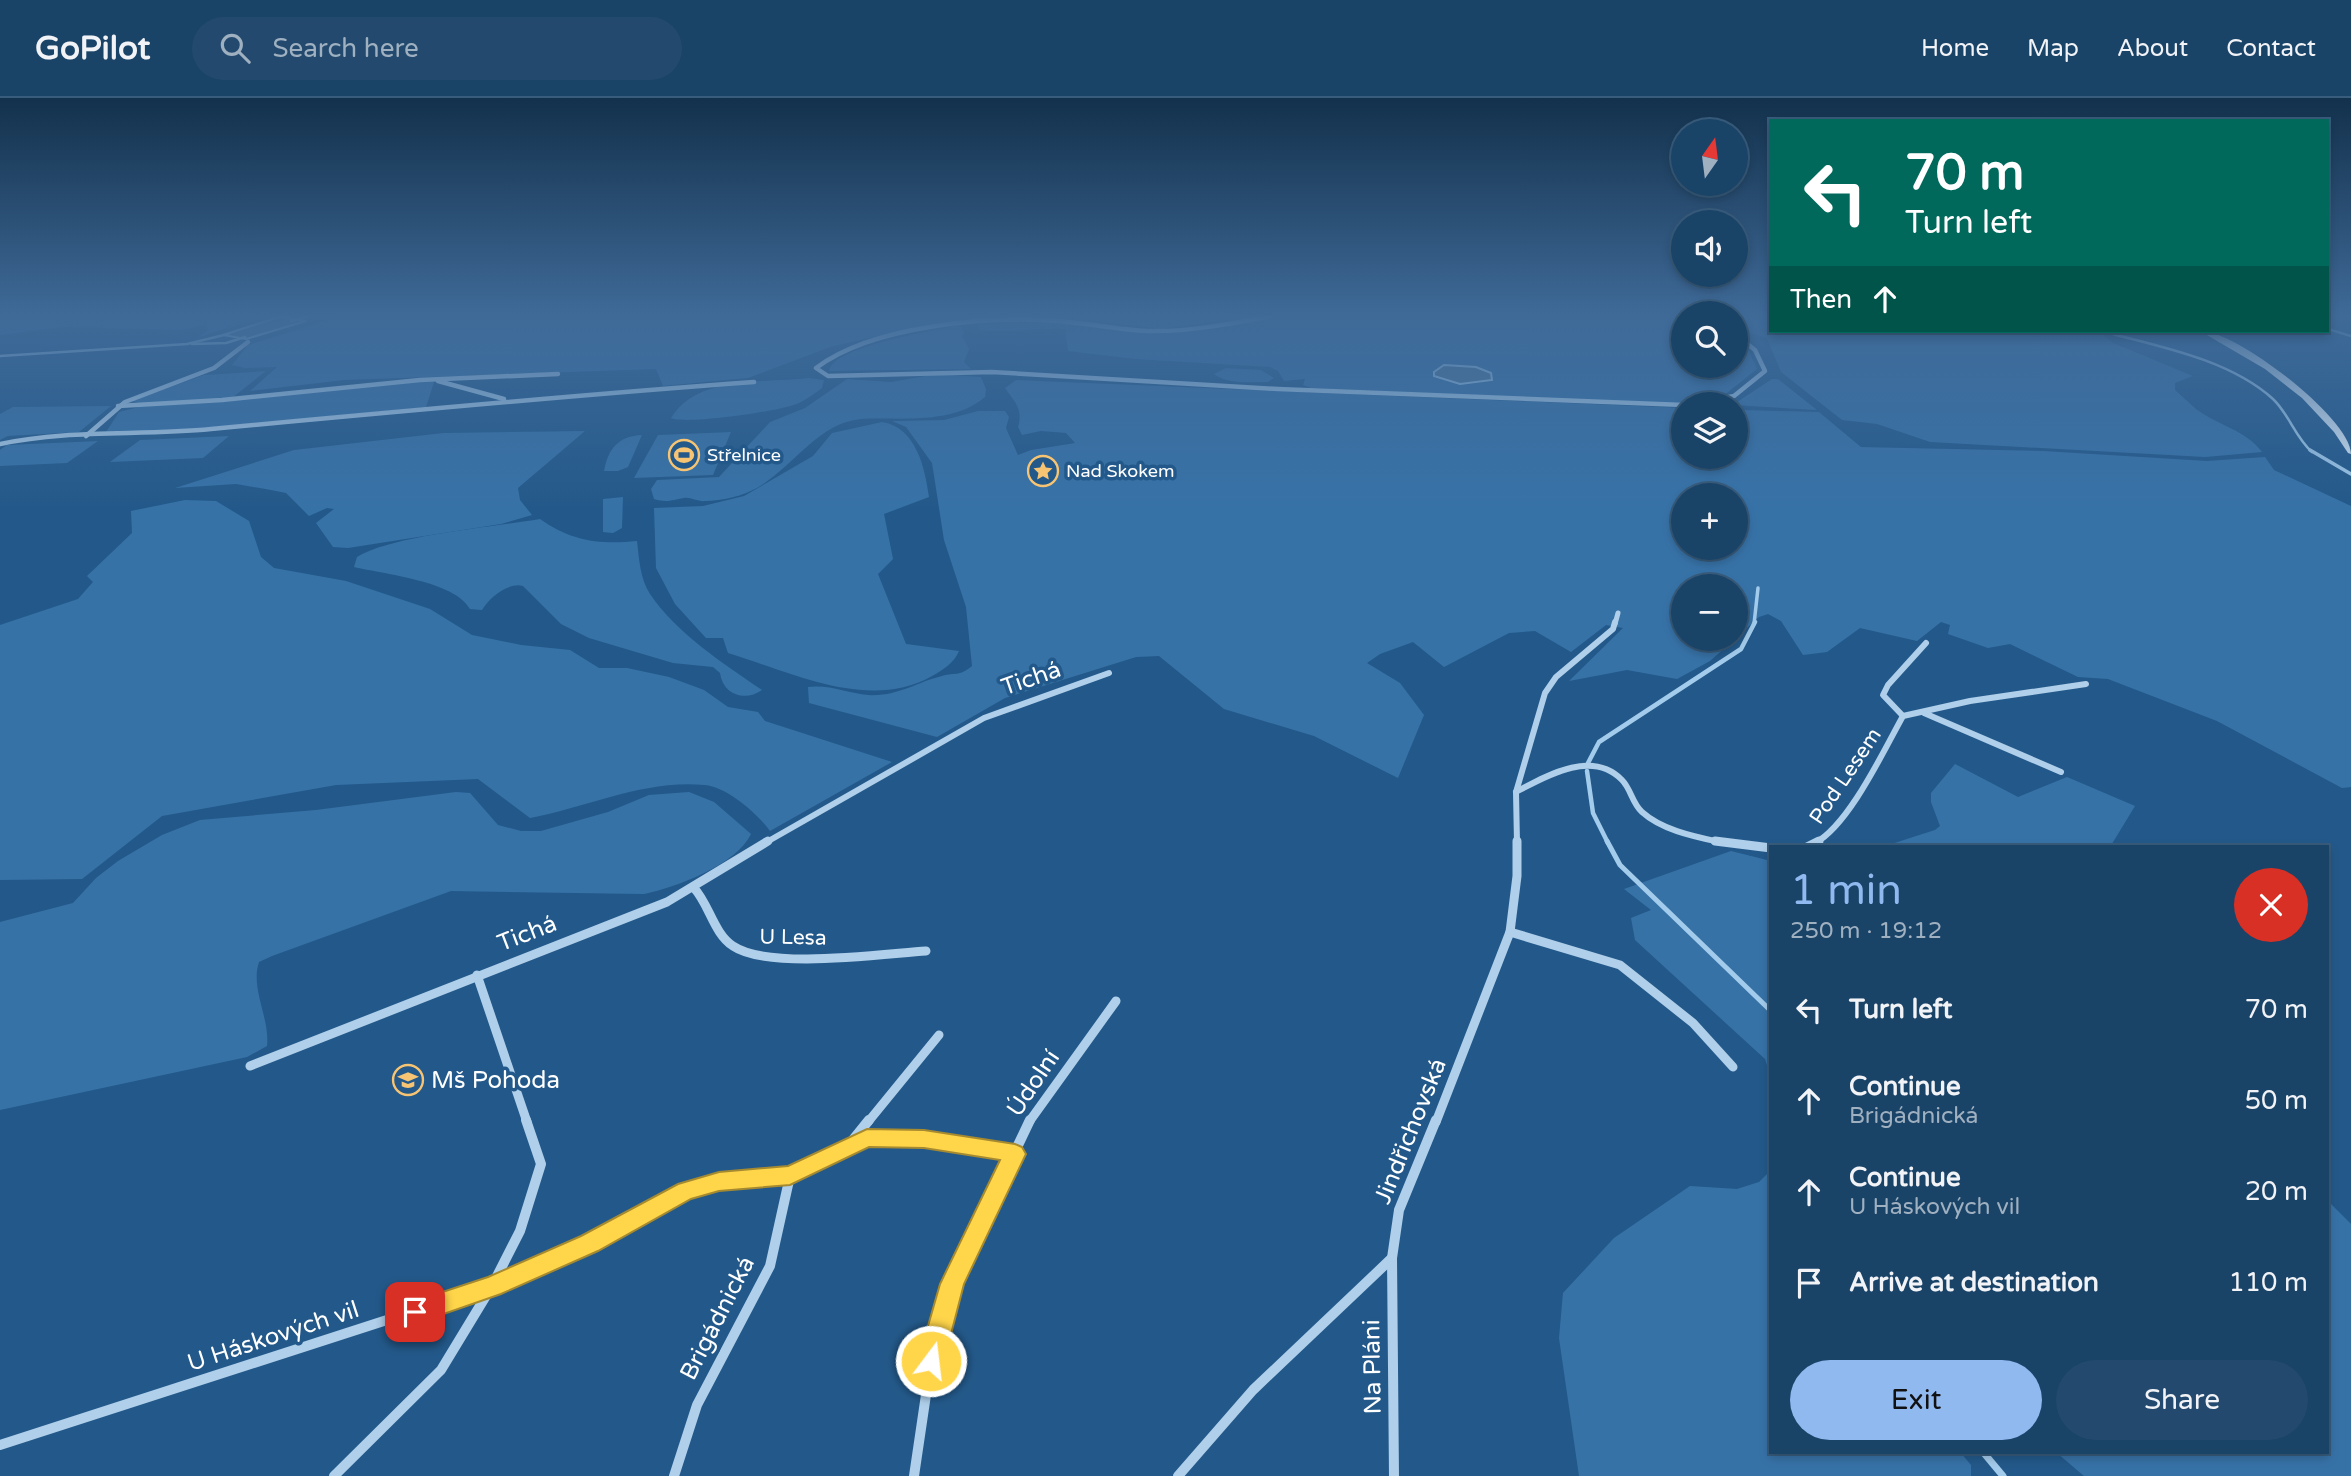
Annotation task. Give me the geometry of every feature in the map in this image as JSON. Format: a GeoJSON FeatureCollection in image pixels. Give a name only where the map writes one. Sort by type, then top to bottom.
{"type":"FeatureCollection","features":[{"type":"Feature","properties":{"kind":"street"},"geometry":{"type":"LineString","coordinates":[[86,436],[118,406],[179,380]]}},
{"type":"Feature","properties":{"kind":"street"},"geometry":{"type":"LineString","coordinates":[[118,406],[222,400],[420,380]]}},
{"type":"Feature","properties":{"kind":"street"},"geometry":{"type":"LineString","coordinates":[[437,380],[489,397],[515,401]]}},
{"type":"Feature","properties":{"kind":"street"},"geometry":{"type":"LineString","coordinates":[[1138,380],[1278,389],[1671,404]]}},
{"type":"Feature","properties":{"kind":"street"},"geometry":{"type":"LineString","coordinates":[[1739,392],[1753,380]]}},
{"type":"Feature","properties":{"kind":"street"},"geometry":{"type":"LineString","coordinates":[[2283,380],[2318,405],[2335,424],[2351,451]]}},
{"type":"Feature","properties":{"kind":"street"},"geometry":{"type":"LineString","coordinates":[[0,444],[20,439],[169,433],[754,382]]}},
{"type":"Feature","properties":{"kind":"street","name":"Jindřichovská"},"geometry":{"type":"LineString","coordinates":[[1392,1258],[1398,1210],[1461,1060],[1510,932],[1517,876],[1516,792],[1545,693],[1556,677],[1614,629],[1618,613]]}},
{"type":"Feature","properties":{"kind":"street","name":"Pod Lesem"},"geometry":{"type":"LineString","coordinates":[[1903,716],[1883,695],[1888,685],[1926,643]]}},
{"type":"Feature","properties":{"kind":"street","name":"Tichá"},"geometry":{"type":"LineString","coordinates":[[250,1066],[654,908],[694,888],[797,822],[984,718],[1109,673]]}},
{"type":"Feature","properties":{"kind":"street","name":"Pod Lesem"},"geometry":{"type":"LineString","coordinates":[[1811,845],[1830,835],[1844,809],[1867,780],[1903,716],[1970,701],[2085,684]]}},
{"type":"Feature","properties":{"kind":"street"},"geometry":{"type":"LineString","coordinates":[[1924,712],[2061,772]]}},
{"type":"Feature","properties":{"kind":"street"},"geometry":{"type":"LineString","coordinates":[[1516,792],[1563,769],[1579,766],[1604,770],[1620,778],[1635,806],[1657,821],[1688,833],[1769,848]]}},
{"type":"Feature","properties":{"kind":"street","name":"U Lesa"},"geometry":{"type":"LineString","coordinates":[[694,888],[707,900],[725,939],[747,953],[779,957],[926,951]]}},
{"type":"Feature","properties":{"kind":"street"},"geometry":{"type":"LineString","coordinates":[[1510,932],[1620,965],[1693,1023],[1733,1067]]}},
{"type":"Feature","properties":{"kind":"street"},"geometry":{"type":"LineString","coordinates":[[334,1476],[441,1370],[492,1286],[520,1231],[541,1164],[477,975]]}},
{"type":"Feature","properties":{"kind":"street","name":"Údolní"},"geometry":{"type":"LineString","coordinates":[[914,1476],[931,1361],[952,1284],[1033,1114],[1116,1000]]}},
{"type":"Feature","properties":{"kind":"street"},"geometry":{"type":"LineString","coordinates":[[848,1146],[939,1035]]}},
{"type":"Feature","properties":{"kind":"street"},"geometry":{"type":"LineString","coordinates":[[790,1176],[867,1138],[924,1139],[1015,1154]]}},
{"type":"Feature","properties":{"kind":"street","name":"U Háskových vil"},"geometry":{"type":"LineString","coordinates":[[0,1446],[492,1286],[589,1243],[686,1191],[719,1182],[790,1176]]}},
{"type":"Feature","properties":{"kind":"street","name":"Brigádnická"},"geometry":{"type":"LineString","coordinates":[[674,1476],[697,1405],[770,1266],[790,1176]]}},
{"type":"Feature","properties":{"kind":"street"},"geometry":{"type":"LineString","coordinates":[[1178,1476],[1202,1443],[1267,1374],[1342,1310],[1392,1258]]}},
{"type":"Feature","properties":{"kind":"street","name":"Na Pláni"},"geometry":{"type":"LineString","coordinates":[[1392,1258],[1394,1476]]}},
{"type":"Feature","properties":{"kind":"shaded area"},"geometry":{"type":"Polygon","coordinates":[[[189,380],[254,380],[232,398],[140,403],[132,401],[189,380]]]}},
{"type":"Feature","properties":{"kind":"shaded area"},"geometry":{"type":"Polygon","coordinates":[[[262,380],[341,380],[250,391],[262,380]]]}},
{"type":"Feature","properties":{"kind":"shaded area"},"geometry":{"type":"Polygon","coordinates":[[[661,380],[723,380],[663,386],[661,380]]]}},
{"type":"Feature","properties":{"kind":"shaded area"},"geometry":{"type":"Polygon","coordinates":[[[824,380],[822,388],[789,406],[695,420],[671,418],[683,404],[697,394],[714,388],[753,382],[824,380]]]}},
{"type":"Feature","properties":{"kind":"shaded area"},"geometry":{"type":"Polygon","coordinates":[[[845,380],[982,380],[986,389],[985,397],[972,406],[942,416],[846,422],[819,437],[757,488],[738,496],[712,501],[687,498],[666,501],[654,499],[651,489],[657,480],[719,477],[770,422],[805,408],[845,380]]]}},
{"type":"Feature","properties":{"kind":"shaded area"},"geometry":{"type":"Polygon","coordinates":[[[1016,380],[1671,407],[1671,469],[1748,469],[1748,410],[1819,412],[1861,447],[2043,451],[2207,461],[2265,457],[2274,470],[2351,506],[2351,787],[2342,788],[2217,721],[2108,679],[2078,677],[2010,644],[1988,648],[1948,634],[1950,625],[1941,622],[1917,641],[1860,628],[1827,652],[1803,655],[1781,621],[1768,614],[1759,617],[1748,627],[1748,574],[1671,574],[1671,651],[1721,651],[1710,661],[1677,679],[1627,670],[1569,681],[1623,628],[1606,625],[1571,652],[1535,631],[1509,633],[1444,667],[1413,642],[1380,654],[1367,663],[1400,683],[1424,715],[1398,778],[1314,736],[1224,709],[1159,656],[1136,657],[1005,698],[937,737],[809,703],[808,687],[868,695],[888,694],[942,676],[960,673],[972,666],[966,607],[944,540],[932,463],[906,427],[892,421],[944,420],[978,411],[1005,411],[1009,417],[1006,428],[1018,455],[1031,450],[1075,443],[1066,433],[1041,431],[1022,435],[1018,427],[1018,407],[1005,388],[1016,380]]]}},
{"type":"Feature","properties":{"kind":"shaded area"},"geometry":{"type":"Polygon","coordinates":[[[1228,380],[1271,380],[1268,382],[1228,380]]]}},
{"type":"Feature","properties":{"kind":"shaded area"},"geometry":{"type":"Polygon","coordinates":[[[1305,380],[1743,380],[1728,392],[1671,392],[1671,403],[1311,388],[1303,385],[1305,380]]]}},
{"type":"Feature","properties":{"kind":"shaded area"},"geometry":{"type":"Polygon","coordinates":[[[1448,380],[1490,380],[1460,384],[1448,380]]]}},
{"type":"Feature","properties":{"kind":"shaded area"},"geometry":{"type":"Polygon","coordinates":[[[1770,380],[1780,380],[1817,410],[1748,406],[1748,395],[1770,380]]]}},
{"type":"Feature","properties":{"kind":"shaded area"},"geometry":{"type":"Polygon","coordinates":[[[1792,380],[2182,380],[2175,383],[2175,390],[2196,409],[2248,438],[2262,452],[2205,457],[1930,442],[1877,424],[1842,420],[1792,380]]]}},
{"type":"Feature","properties":{"kind":"shaded area"},"geometry":{"type":"Polygon","coordinates":[[[434,382],[426,407],[192,429],[106,432],[119,412],[139,407],[434,382]]]}},
{"type":"Feature","properties":{"kind":"shaded area"},"geometry":{"type":"Polygon","coordinates":[[[111,406],[79,432],[8,436],[0,440],[0,414],[13,407],[111,406]]]}},
{"type":"Feature","properties":{"kind":"shaded area"},"geometry":{"type":"Polygon","coordinates":[[[882,422],[894,425],[911,440],[925,474],[929,497],[884,514],[893,559],[878,574],[906,644],[959,651],[954,659],[936,674],[907,686],[856,690],[803,678],[728,653],[723,638],[706,638],[675,604],[656,568],[654,508],[703,506],[744,496],[813,456],[832,433],[882,422]]]}},
{"type":"Feature","properties":{"kind":"shaded area"},"geometry":{"type":"Polygon","coordinates":[[[585,431],[518,488],[520,500],[532,515],[501,524],[348,548],[333,547],[316,523],[334,509],[327,508],[309,516],[286,493],[236,484],[175,488],[294,450],[443,433],[585,431]]]}},
{"type":"Feature","properties":{"kind":"shaded area","name":"Střelnice"},"geometry":{"type":"Polygon","coordinates":[[[731,432],[713,475],[634,478],[658,435],[731,432]]]}},
{"type":"Feature","properties":{"kind":"shaded area"},"geometry":{"type":"Polygon","coordinates":[[[642,435],[628,467],[618,471],[604,471],[611,450],[620,441],[642,435]]]}},
{"type":"Feature","properties":{"kind":"shaded area"},"geometry":{"type":"Polygon","coordinates":[[[229,436],[203,458],[110,462],[140,440],[229,436]]]}},
{"type":"Feature","properties":{"kind":"shaded area"},"geometry":{"type":"Polygon","coordinates":[[[98,441],[67,463],[0,466],[0,450],[7,445],[98,441]]]}},
{"type":"Feature","properties":{"kind":"shaded area"},"geometry":{"type":"Polygon","coordinates":[[[623,497],[622,528],[613,533],[603,532],[603,499],[623,497]]]}},
{"type":"Feature","properties":{"kind":"shaded area"},"geometry":{"type":"Polygon","coordinates":[[[185,500],[216,501],[249,521],[261,557],[274,568],[346,581],[430,609],[472,635],[521,645],[570,650],[599,668],[627,668],[669,677],[704,690],[728,707],[758,712],[765,721],[892,762],[770,831],[741,802],[723,791],[705,785],[660,786],[530,818],[478,779],[336,785],[162,816],[82,879],[0,880],[0,625],[78,599],[93,582],[87,576],[132,533],[131,511],[185,500]]]}},
{"type":"Feature","properties":{"kind":"shaded area"},"geometry":{"type":"Polygon","coordinates":[[[540,519],[563,532],[586,540],[637,541],[644,582],[660,608],[702,647],[762,690],[742,696],[725,687],[720,673],[713,667],[673,663],[589,638],[561,624],[523,586],[511,586],[500,592],[482,610],[470,609],[462,599],[434,585],[354,567],[357,557],[394,543],[540,519]]]}},
{"type":"Feature","properties":{"kind":"shaded area"},"geometry":{"type":"Polygon","coordinates":[[[1955,764],[2018,797],[2067,777],[2135,806],[2111,845],[1888,845],[1940,826],[1931,802],[1931,793],[1955,764]]]}},
{"type":"Feature","properties":{"kind":"shaded area"},"geometry":{"type":"Polygon","coordinates":[[[456,792],[470,793],[498,825],[521,831],[541,831],[608,812],[649,795],[689,792],[714,802],[751,834],[733,855],[719,865],[657,891],[644,894],[451,891],[272,956],[259,962],[257,972],[267,1046],[247,1057],[0,1110],[0,922],[73,903],[96,878],[118,861],[162,835],[200,820],[316,810],[456,792]]]}},
{"type":"Feature","properties":{"kind":"shaded area"},"geometry":{"type":"Polygon","coordinates":[[[1731,851],[1769,860],[1769,1072],[1765,1059],[1635,940],[1631,918],[1651,910],[1624,889],[1731,851]]]}},
{"type":"Feature","properties":{"kind":"shaded area"},"geometry":{"type":"Polygon","coordinates":[[[1769,1172],[1769,1454],[1962,1454],[1971,1465],[1971,1476],[1579,1476],[1559,1338],[1563,1293],[1614,1238],[1690,1186],[1737,1189],[1759,1182],[1769,1172]]]}},
{"type":"Feature","properties":{"kind":"shaded area"},"geometry":{"type":"Polygon","coordinates":[[[2329,1202],[2351,1224],[2351,1476],[2084,1476],[2058,1454],[2329,1454],[2329,1202]]]}},
{"type":"Feature","properties":{"kind":"waterway"},"geometry":{"type":"LineString","coordinates":[[2246,380],[2273,399],[2310,450]]}},
{"type":"Feature","properties":{"kind":"waterway"},"geometry":{"type":"LineString","coordinates":[[2310,450],[2351,474]]}},
{"type":"Feature","properties":{"kind":"waterway"},"geometry":{"type":"LineString","coordinates":[[1754,624],[1758,588]]}},
{"type":"Feature","properties":{"kind":"waterway"},"geometry":{"type":"LineString","coordinates":[[1588,763],[1599,742],[1741,649],[1754,624]]}},
{"type":"Feature","properties":{"kind":"waterway"},"geometry":{"type":"LineString","coordinates":[[1587,771],[1593,813],[1607,841]]}},
{"type":"Feature","properties":{"kind":"waterway"},"geometry":{"type":"LineString","coordinates":[[1607,841],[1620,865],[1769,1009]]}},
{"type":"Feature","properties":{"kind":"waterway"},"geometry":{"type":"LineString","coordinates":[[1985,1454],[2003,1476]]}},
{"type":"Feature","properties":{"kind":"place","name":"Střelnice"},"geometry":{"type":"Point","coordinates":[684,455]}},
{"type":"Feature","properties":{"kind":"place","name":"Nad Skokem"},"geometry":{"type":"Point","coordinates":[1043,471]}},
{"type":"Feature","properties":{"kind":"place","name":"Mš Pohoda"},"geometry":{"type":"Point","coordinates":[408,1080]}},
{"type":"Feature","properties":{"kind":"route"},"geometry":{"type":"LineString","coordinates":[[415,1312],[492,1286],[589,1243],[686,1191],[719,1182],[790,1176],[867,1138],[924,1139],[1015,1154],[952,1284],[931,1361]]}}]}
